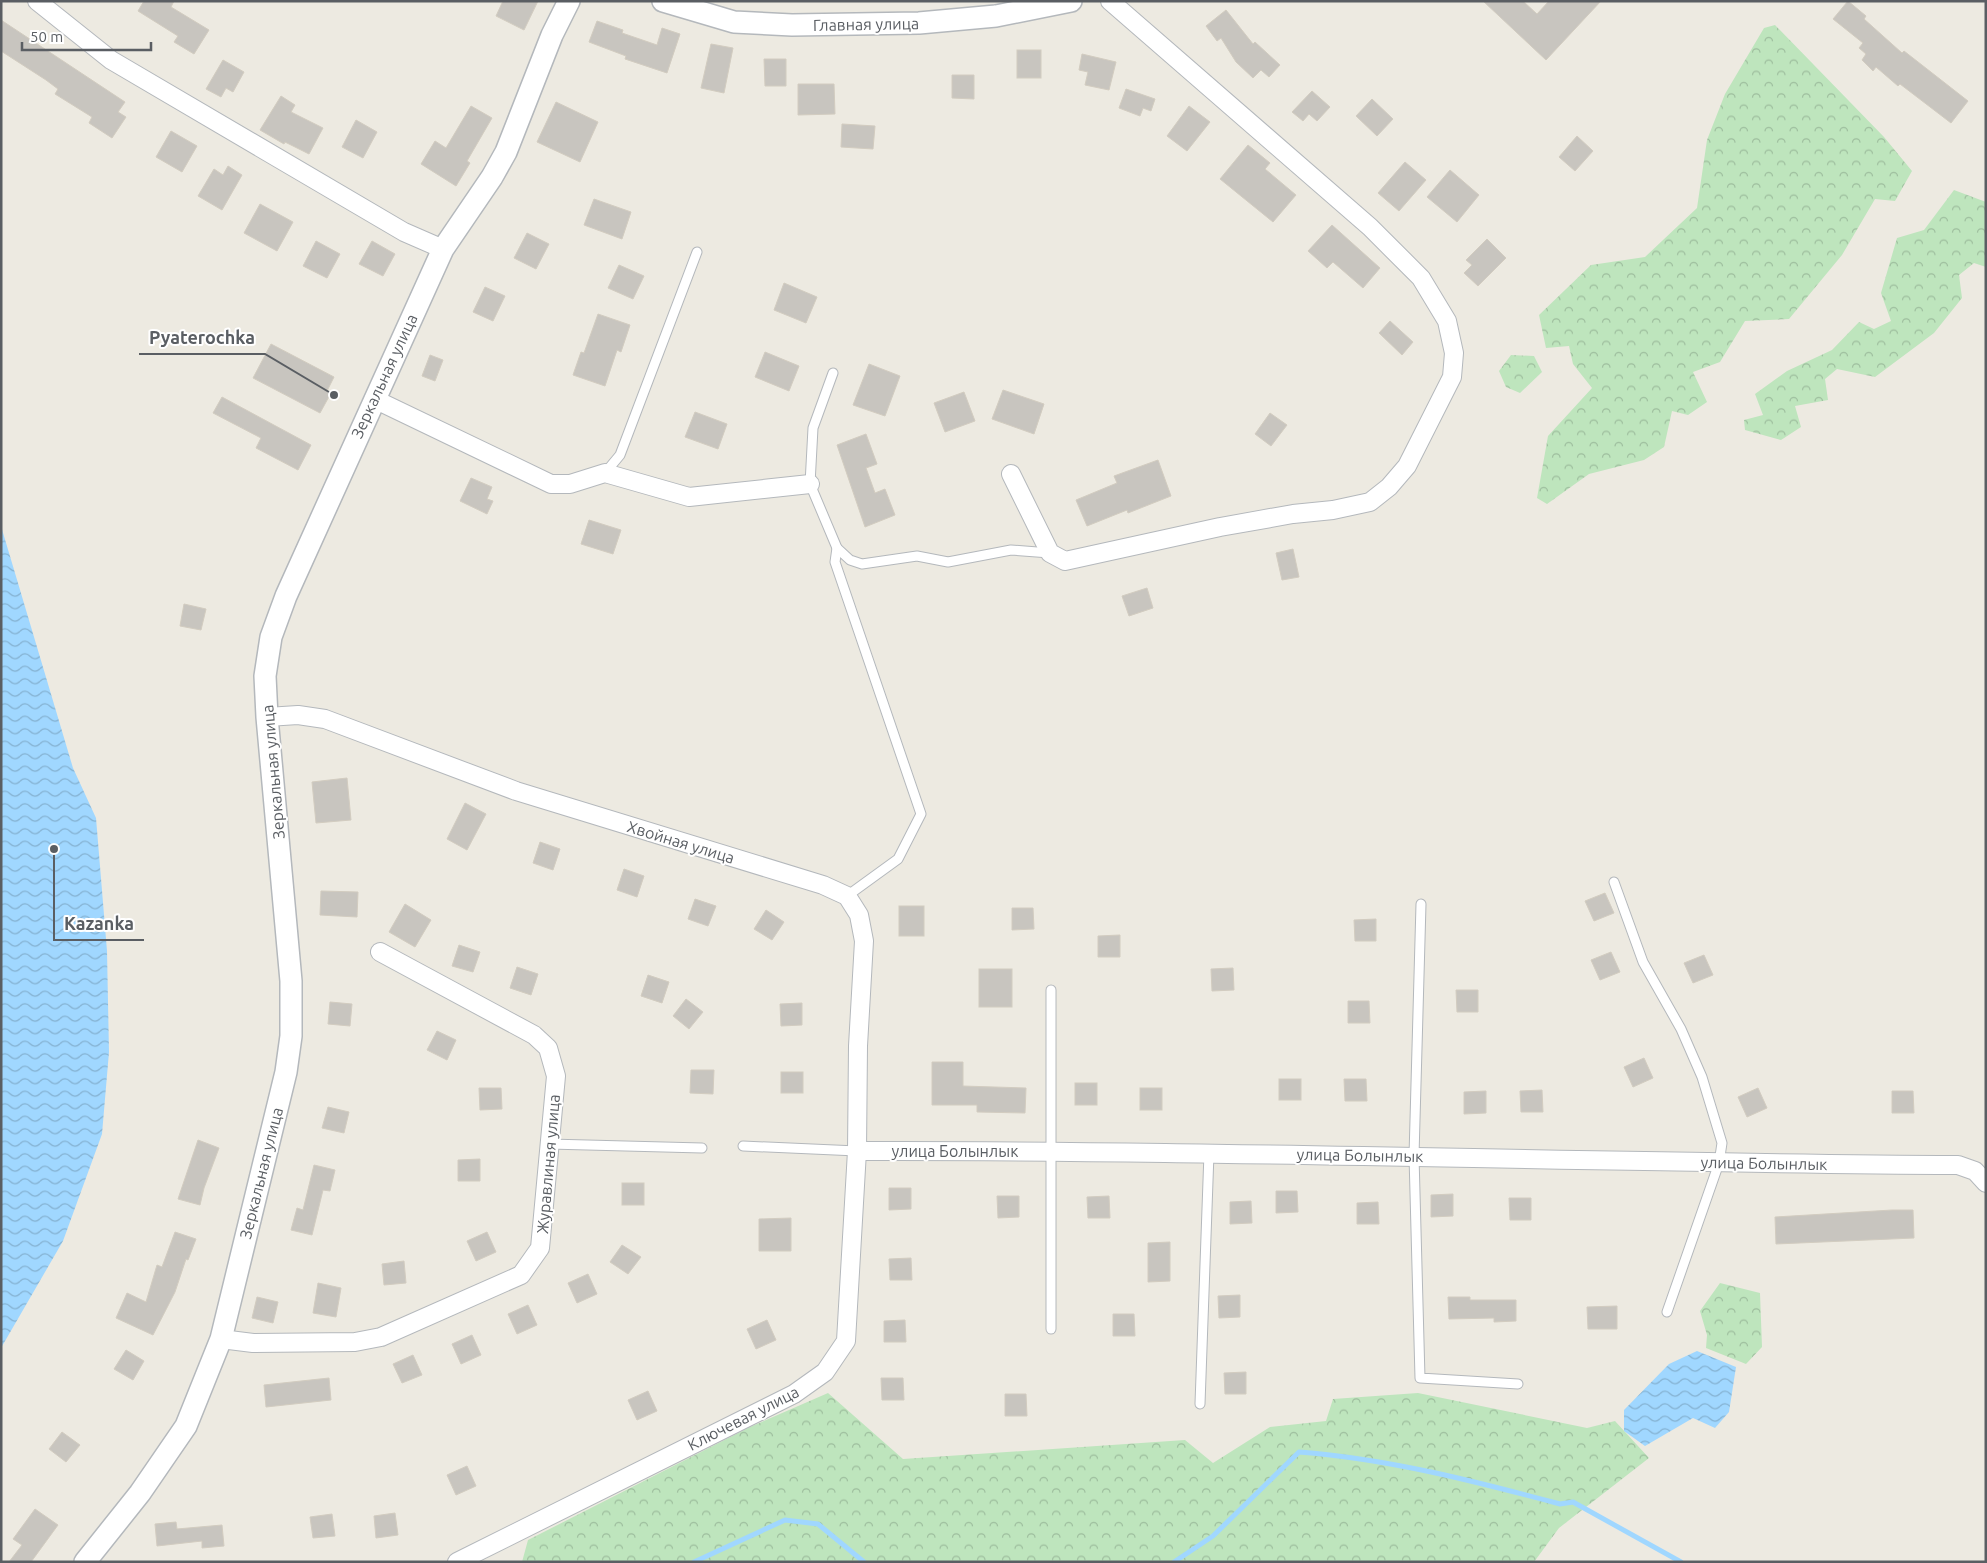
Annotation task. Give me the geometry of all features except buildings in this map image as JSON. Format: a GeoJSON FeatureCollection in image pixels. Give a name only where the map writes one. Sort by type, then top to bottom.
{"type":"FeatureCollection","features":[{"type":"Feature","properties":{"kind":"street"},"geometry":{"type":"LineString","coordinates":[[37,1],[111,60],[404,232],[443,249]]}},
{"type":"Feature","properties":{"kind":"street","name":"Зеркальная улица"},"geometry":{"type":"LineString","coordinates":[[85,1562],[140,1493],[186,1426],[221,1339],[286,1072],[292,1036],[291,982],[267,717],[265,676],[271,637],[286,596],[443,249],[492,177],[506,152],[552,35],[569,1]]}},
{"type":"Feature","properties":{"kind":"street","name":"Главная улица"},"geometry":{"type":"LineString","coordinates":[[662,1],[734,22],[792,25],[919,23],[996,16],[1071,1]]}},
{"type":"Feature","properties":{"kind":"street"},"geometry":{"type":"LineString","coordinates":[[1011,474],[1050,553],[1065,561],[1220,527],[1293,514],[1333,510],[1370,502],[1388,487],[1407,466],[1452,377],[1454,353],[1447,321],[1420,278],[1370,227],[1110,1]]}},
{"type":"Feature","properties":{"kind":"street"},"geometry":{"type":"LineString","coordinates":[[374,399],[551,484],[570,484],[605,473],[689,497],[810,484]]}},
{"type":"Feature","properties":{"kind":"street","name":"Хвойная улица"},"geometry":{"type":"LineString","coordinates":[[267,717],[298,715],[325,719],[516,791],[823,885],[847,896]]}},
{"type":"Feature","properties":{"kind":"street"},"geometry":{"type":"LineString","coordinates":[[847,896],[859,915],[864,941],[858,1046],[857,1151]]}},
{"type":"Feature","properties":{"kind":"street","name":"Журавлиная улица"},"geometry":{"type":"LineString","coordinates":[[221,1339],[253,1343],[355,1342],[381,1337],[521,1275],[540,1248],[556,1076],[548,1048],[534,1035],[380,952]]}},
{"type":"Feature","properties":{"kind":"street","name":"улица Болынлык"},"geometry":{"type":"LineString","coordinates":[[857,1151],[1052,1151],[1414,1156],[1719,1163],[1958,1165],[1982,1173]]}},
{"type":"Feature","properties":{"kind":"street","name":"Ключевая улица"},"geometry":{"type":"LineString","coordinates":[[457,1562],[794,1394],[825,1372],[846,1341],[857,1151]]}},
{"type":"Feature","properties":{"kind":"lane"},"geometry":{"type":"LineString","coordinates":[[605,473],[620,455],[697,252]]}},
{"type":"Feature","properties":{"kind":"lane"},"geometry":{"type":"LineString","coordinates":[[833,373],[813,428],[810,484],[837,548],[850,560],[862,564],[917,556],[948,562],[1011,550],[1050,553]]}},
{"type":"Feature","properties":{"kind":"lane"},"geometry":{"type":"LineString","coordinates":[[837,548],[835,562],[921,814],[898,859],[847,896]]}},
{"type":"Feature","properties":{"kind":"lane"},"geometry":{"type":"LineString","coordinates":[[1614,882],[1643,962],[1681,1029],[1702,1077],[1722,1143],[1719,1163],[1667,1312]]}},
{"type":"Feature","properties":{"kind":"lane"},"geometry":{"type":"LineString","coordinates":[[1421,904],[1414,1156],[1420,1378],[1518,1384]]}},
{"type":"Feature","properties":{"kind":"lane"},"geometry":{"type":"LineString","coordinates":[[1051,990],[1051,1330]]}},
{"type":"Feature","properties":{"kind":"lane"},"geometry":{"type":"LineString","coordinates":[[550,1144],[702,1148]]}},
{"type":"Feature","properties":{"kind":"lane","name":"улица Болынлык"},"geometry":{"type":"LineString","coordinates":[[743,1146],[857,1151]]}},
{"type":"Feature","properties":{"kind":"lane"},"geometry":{"type":"LineString","coordinates":[[1200,1404],[1209,1153]]}},
{"type":"Feature","properties":{"kind":"green space"},"geometry":{"type":"Polygon","coordinates":[[[1775,25],[1884,137],[1912,171],[1895,201],[1875,199],[1842,255],[1789,319],[1745,321],[1720,362],[1693,372],[1707,402],[1688,415],[1672,411],[1664,447],[1644,460],[1589,474],[1547,504],[1537,498],[1548,436],[1592,388],[1573,364],[1569,346],[1546,348],[1539,315],[1591,265],[1645,257],[1697,208],[1707,140],[1725,94],[1764,28],[1775,25]]]}},
{"type":"Feature","properties":{"kind":"green space"},"geometry":{"type":"Polygon","coordinates":[[[1954,190],[1986,202],[1986,267],[1974,263],[1959,275],[1962,298],[1934,333],[1875,377],[1837,369],[1825,379],[1828,400],[1795,406],[1801,427],[1781,440],[1745,430],[1744,420],[1763,415],[1755,394],[1787,371],[1832,350],[1859,322],[1874,329],[1891,321],[1881,293],[1897,238],[1924,230],[1954,190]]]}},
{"type":"Feature","properties":{"kind":"green space"},"geometry":{"type":"Polygon","coordinates":[[[1511,355],[1534,356],[1542,372],[1520,393],[1506,387],[1499,371],[1511,355]]]}},
{"type":"Feature","properties":{"kind":"green space"},"geometry":{"type":"Polygon","coordinates":[[[1720,1283],[1760,1293],[1762,1347],[1746,1364],[1706,1348],[1707,1335],[1700,1311],[1720,1283]]]}},
{"type":"Feature","properties":{"kind":"green space"},"geometry":{"type":"Polygon","coordinates":[[[828,1393],[903,1459],[1185,1440],[1213,1463],[1270,1427],[1326,1421],[1333,1399],[1418,1393],[1587,1428],[1615,1421],[1649,1458],[1559,1528],[1534,1562],[522,1562],[528,1540],[750,1427],[828,1393]]]}},
{"type":"Feature","properties":{"kind":"water"},"geometry":{"type":"Polygon","coordinates":[[[1,526],[73,768],[96,818],[107,951],[109,1052],[102,1134],[63,1241],[1,1348],[1,526]]]}},
{"type":"Feature","properties":{"kind":"water"},"geometry":{"type":"Polygon","coordinates":[[[1697,1351],[1736,1367],[1729,1412],[1715,1428],[1693,1418],[1645,1446],[1624,1431],[1624,1410],[1669,1364],[1697,1351]]]}},
{"type":"Feature","properties":{"kind":"waterway"},"geometry":{"type":"LineString","coordinates":[[1174,1562],[1213,1536],[1299,1452],[1398,1465],[1463,1479],[1560,1504],[1573,1502],[1681,1562]]}},
{"type":"Feature","properties":{"kind":"waterway"},"geometry":{"type":"LineString","coordinates":[[694,1562],[785,1520],[818,1524],[864,1562]]}},
{"type":"Feature","properties":{"kind":"place","name":"Pyaterochka"},"geometry":{"type":"Point","coordinates":[334,395]}},
{"type":"Feature","properties":{"kind":"place","name":"Kazanka"},"geometry":{"type":"Point","coordinates":[54,849]}}]}
